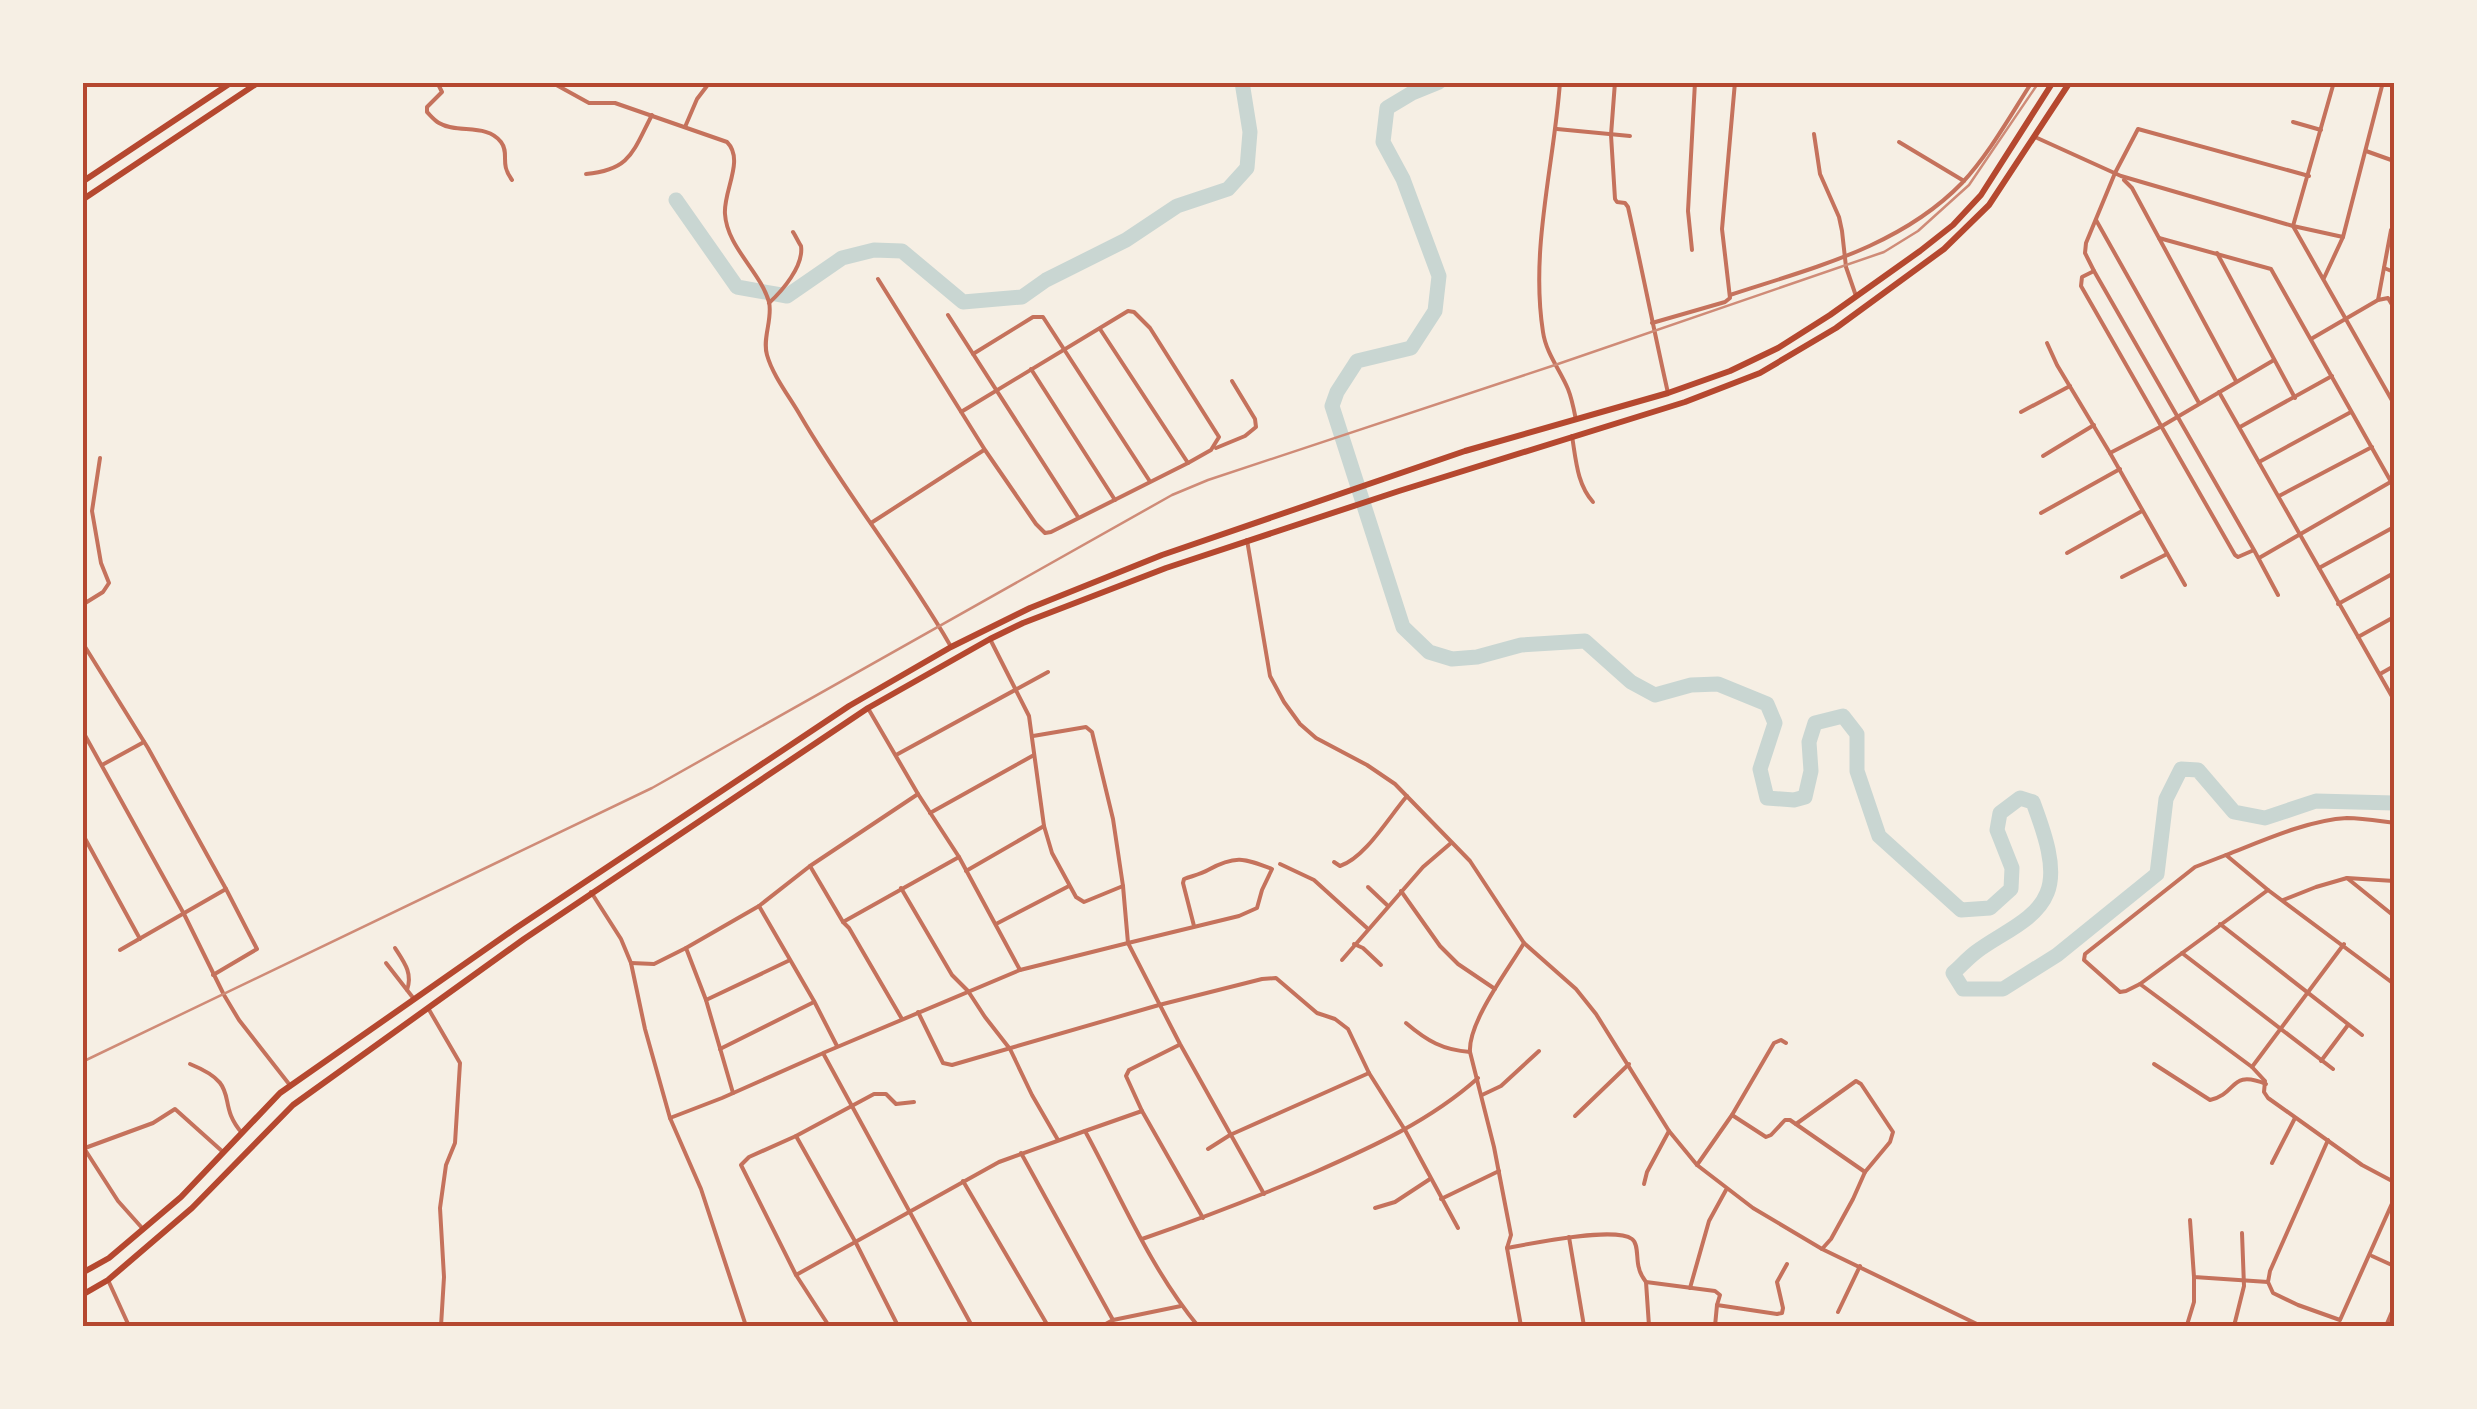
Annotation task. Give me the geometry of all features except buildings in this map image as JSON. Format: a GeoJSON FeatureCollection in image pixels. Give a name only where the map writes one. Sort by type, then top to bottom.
{"type":"FeatureCollection","features":[{"type":"Feature","properties":{"kind":"highway"},"geometry":{"type":"LineString","coordinates":[[82,182],[232,82]]}},
{"type":"Feature","properties":{"kind":"highway"},"geometry":{"type":"LineString","coordinates":[[82,200],[259,82]]}},
{"type":"Feature","properties":{"kind":"highway"},"geometry":{"type":"LineString","coordinates":[[82,1273],[109,1258],[180,1196],[280,1093],[516,928],[849,706],[951,647],[1030,608],[1162,555],[1465,451],[1668,393],[1730,372],[1778,348],[1942,234],[1981,195],[2053,82]]}},
{"type":"Feature","properties":{"kind":"highway"},"geometry":{"type":"LineString","coordinates":[[82,1295],[108,1280],[192,1208],[293,1105],[524,938],[868,708],[990,639],[1166,568],[1721,390],[1760,373],[1836,328],[1944,249],[1989,204],[2070,82]]}},
{"type":"Feature","properties":{"kind":"highway"},"geometry":{"type":"LineString","coordinates":[[1638,402],[1643,415]]}},
{"type":"Feature","properties":{"kind":"highway"},"geometry":{"type":"LineString","coordinates":[[1612,410],[1619,419],[1616,424]]}},
{"type":"Feature","properties":{"kind":"highway"},"geometry":{"type":"LineString","coordinates":[[1162,555],[1166,568]]}},
{"type":"Feature","properties":{"kind":"highway"},"geometry":{"type":"LineString","coordinates":[[516,928],[524,938]]}},
{"type":"Feature","properties":{"kind":"street"},"geometry":{"type":"LineString","coordinates":[[437,82],[442,92],[427,112],[440,124],[496,138],[504,149],[504,166],[512,180]]}},
{"type":"Feature","properties":{"kind":"street"},"geometry":{"type":"LineString","coordinates":[[551,82],[589,104],[615,103],[727,142],[734,150],[725,220],[769,302],[765,345],[771,366],[816,444],[951,647]]}},
{"type":"Feature","properties":{"kind":"street"},"geometry":{"type":"LineString","coordinates":[[684,127],[710,82]]}},
{"type":"Feature","properties":{"kind":"street"},"geometry":{"type":"LineString","coordinates":[[1560,82],[1540,248],[1543,332],[1554,365],[1570,393],[1576,420]]}},
{"type":"Feature","properties":{"kind":"street"},"geometry":{"type":"LineString","coordinates":[[1615,82],[1611,135],[1615,199],[1628,207],[1668,393]]}},
{"type":"Feature","properties":{"kind":"street"},"geometry":{"type":"LineString","coordinates":[[1692,250],[1688,212],[1695,82]]}},
{"type":"Feature","properties":{"kind":"street"},"geometry":{"type":"LineString","coordinates":[[1652,323],[1725,302],[1730,294],[1722,229],[1735,82]]}},
{"type":"Feature","properties":{"kind":"street"},"geometry":{"type":"LineString","coordinates":[[1730,294],[1844,258],[1885,240],[1935,208],[1964,181],[2032,82]]}},
{"type":"Feature","properties":{"kind":"street"},"geometry":{"type":"LineString","coordinates":[[2334,82],[2293,226],[2394,404]]}},
{"type":"Feature","properties":{"kind":"street"},"geometry":{"type":"LineString","coordinates":[[2323,280],[2343,238],[2383,82]]}},
{"type":"Feature","properties":{"kind":"street"},"geometry":{"type":"LineString","coordinates":[[586,174],[622,165],[633,154],[652,116]]}},
{"type":"Feature","properties":{"kind":"street"},"geometry":{"type":"LineString","coordinates":[[2293,122],[2322,130]]}},
{"type":"Feature","properties":{"kind":"street"},"geometry":{"type":"LineString","coordinates":[[1557,129],[1630,136]]}},
{"type":"Feature","properties":{"kind":"street"},"geometry":{"type":"LineString","coordinates":[[2278,595],[2178,416],[2091,272],[2084,248],[2138,129],[2309,176]]}},
{"type":"Feature","properties":{"kind":"street"},"geometry":{"type":"LineString","coordinates":[[1814,134],[1822,180],[1842,231],[1844,258],[1856,296]]}},
{"type":"Feature","properties":{"kind":"street"},"geometry":{"type":"LineString","coordinates":[[2035,138],[2118,175],[2343,238]]}},
{"type":"Feature","properties":{"kind":"street"},"geometry":{"type":"LineString","coordinates":[[1899,142],[1964,181]]}},
{"type":"Feature","properties":{"kind":"street"},"geometry":{"type":"LineString","coordinates":[[2366,151],[2394,161]]}},
{"type":"Feature","properties":{"kind":"street"},"geometry":{"type":"LineString","coordinates":[[2118,175],[2132,188],[2236,382]]}},
{"type":"Feature","properties":{"kind":"street"},"geometry":{"type":"LineString","coordinates":[[2096,218],[2199,403]]}},
{"type":"Feature","properties":{"kind":"street"},"geometry":{"type":"LineString","coordinates":[[2378,300],[2394,221]]}},
{"type":"Feature","properties":{"kind":"street"},"geometry":{"type":"LineString","coordinates":[[769,302],[799,260],[801,246],[793,232]]}},
{"type":"Feature","properties":{"kind":"street"},"geometry":{"type":"LineString","coordinates":[[2160,238],[2271,269],[2394,483],[2259,558]]}},
{"type":"Feature","properties":{"kind":"street"},"geometry":{"type":"LineString","coordinates":[[2217,253],[2295,398]]}},
{"type":"Feature","properties":{"kind":"street"},"geometry":{"type":"LineString","coordinates":[[2384,268],[2394,272]]}},
{"type":"Feature","properties":{"kind":"street"},"geometry":{"type":"LineString","coordinates":[[2091,272],[2082,278],[2081,286],[2236,556],[2252,551]]}},
{"type":"Feature","properties":{"kind":"street"},"geometry":{"type":"LineString","coordinates":[[878,280],[1040,530],[1051,532],[1245,436],[1256,427],[1255,419],[1232,382]]}},
{"type":"Feature","properties":{"kind":"street"},"geometry":{"type":"LineString","coordinates":[[2311,339],[2378,300],[2388,298],[2394,308]]}},
{"type":"Feature","properties":{"kind":"street"},"geometry":{"type":"LineString","coordinates":[[961,412],[1128,311],[1150,328],[1217,433],[1218,441],[1211,450]]}},
{"type":"Feature","properties":{"kind":"street"},"geometry":{"type":"LineString","coordinates":[[948,315],[1078,518]]}},
{"type":"Feature","properties":{"kind":"street"},"geometry":{"type":"LineString","coordinates":[[973,354],[1038,316],[1047,322],[1150,482]]}},
{"type":"Feature","properties":{"kind":"street"},"geometry":{"type":"LineString","coordinates":[[1099,328],[1188,463]]}},
{"type":"Feature","properties":{"kind":"street"},"geometry":{"type":"LineString","coordinates":[[2047,343],[2056,365],[2185,585]]}},
{"type":"Feature","properties":{"kind":"street"},"geometry":{"type":"LineString","coordinates":[[2110,453],[2274,360]]}},
{"type":"Feature","properties":{"kind":"street"},"geometry":{"type":"LineString","coordinates":[[1031,368],[1116,500]]}},
{"type":"Feature","properties":{"kind":"street"},"geometry":{"type":"LineString","coordinates":[[2240,428],[2332,376]]}},
{"type":"Feature","properties":{"kind":"street"},"geometry":{"type":"LineString","coordinates":[[2021,412],[2070,386]]}},
{"type":"Feature","properties":{"kind":"street"},"geometry":{"type":"LineString","coordinates":[[2219,392],[2394,700]]}},
{"type":"Feature","properties":{"kind":"street"},"geometry":{"type":"LineString","coordinates":[[2259,462],[2351,412]]}},
{"type":"Feature","properties":{"kind":"street"},"geometry":{"type":"LineString","coordinates":[[2042,456],[2094,425]]}},
{"type":"Feature","properties":{"kind":"street"},"geometry":{"type":"LineString","coordinates":[[1572,436],[1581,484],[1593,502]]}},
{"type":"Feature","properties":{"kind":"street"},"geometry":{"type":"LineString","coordinates":[[2278,496],[2372,447]]}},
{"type":"Feature","properties":{"kind":"street"},"geometry":{"type":"LineString","coordinates":[[871,523],[985,450]]}},
{"type":"Feature","properties":{"kind":"street"},"geometry":{"type":"LineString","coordinates":[[82,604],[103,592],[109,583],[101,563],[92,512],[100,458]]}},
{"type":"Feature","properties":{"kind":"street"},"geometry":{"type":"LineString","coordinates":[[2041,513],[2120,469]]}},
{"type":"Feature","properties":{"kind":"street"},"geometry":{"type":"LineString","coordinates":[[2067,553],[2142,511]]}},
{"type":"Feature","properties":{"kind":"street"},"geometry":{"type":"LineString","coordinates":[[2319,568],[2394,527]]}},
{"type":"Feature","properties":{"kind":"street"},"geometry":{"type":"LineString","coordinates":[[1247,540],[1270,676],[1284,702],[1316,738],[1395,784],[1470,861],[1524,942],[1576,989],[1596,1014],[1669,1131],[1697,1164],[1753,1208],[1822,1249],[1982,1326]]}},
{"type":"Feature","properties":{"kind":"street"},"geometry":{"type":"LineString","coordinates":[[2122,577],[2167,554]]}},
{"type":"Feature","properties":{"kind":"street"},"geometry":{"type":"LineString","coordinates":[[2338,604],[2394,573]]}},
{"type":"Feature","properties":{"kind":"street"},"geometry":{"type":"LineString","coordinates":[[2358,637],[2394,617]]}},
{"type":"Feature","properties":{"kind":"street"},"geometry":{"type":"LineString","coordinates":[[990,639],[1029,716],[1044,826],[1069,886],[1076,898],[1084,902],[1123,886]]}},
{"type":"Feature","properties":{"kind":"street"},"geometry":{"type":"LineString","coordinates":[[82,642],[144,742],[257,949],[213,975]]}},
{"type":"Feature","properties":{"kind":"street"},"geometry":{"type":"LineString","coordinates":[[2380,674],[2394,666]]}},
{"type":"Feature","properties":{"kind":"street"},"geometry":{"type":"LineString","coordinates":[[896,755],[1048,672]]}},
{"type":"Feature","properties":{"kind":"street"},"geometry":{"type":"LineString","coordinates":[[868,708],[966,870],[1020,970]]}},
{"type":"Feature","properties":{"kind":"street"},"geometry":{"type":"LineString","coordinates":[[1033,736],[1086,727],[1092,732],[1113,818],[1128,943],[1264,1194]]}},
{"type":"Feature","properties":{"kind":"street"},"geometry":{"type":"LineString","coordinates":[[82,730],[239,1020],[290,1086]]}},
{"type":"Feature","properties":{"kind":"street"},"geometry":{"type":"LineString","coordinates":[[102,764],[144,742]]}},
{"type":"Feature","properties":{"kind":"street"},"geometry":{"type":"LineString","coordinates":[[930,814],[1034,755]]}},
{"type":"Feature","properties":{"kind":"street"},"geometry":{"type":"LineString","coordinates":[[632,963],[654,964],[759,906],[810,866],[918,794]]}},
{"type":"Feature","properties":{"kind":"street"},"geometry":{"type":"LineString","coordinates":[[1334,862],[1340,866],[1348,864],[1407,796]]}},
{"type":"Feature","properties":{"kind":"street"},"geometry":{"type":"LineString","coordinates":[[2268,890],[2126,992],[2120,992],[2084,960],[2085,954],[2196,867],[2287,832],[2326,822],[2348,818],[2394,823]]}},
{"type":"Feature","properties":{"kind":"street"},"geometry":{"type":"LineString","coordinates":[[966,870],[1044,826]]}},
{"type":"Feature","properties":{"kind":"street"},"geometry":{"type":"LineString","coordinates":[[82,833],[140,939]]}},
{"type":"Feature","properties":{"kind":"street"},"geometry":{"type":"LineString","coordinates":[[1342,960],[1423,867],[1451,843]]}},
{"type":"Feature","properties":{"kind":"street"},"geometry":{"type":"LineString","coordinates":[[82,850],[90,846]]}},
{"type":"Feature","properties":{"kind":"street"},"geometry":{"type":"LineString","coordinates":[[2226,855],[2394,984]]}},
{"type":"Feature","properties":{"kind":"street"},"geometry":{"type":"LineString","coordinates":[[842,922],[958,857]]}},
{"type":"Feature","properties":{"kind":"street"},"geometry":{"type":"LineString","coordinates":[[670,1118],[1020,970],[1239,916],[1257,908],[1272,869],[1245,859],[1218,862],[1210,870],[1184,879],[1194,926]]}},
{"type":"Feature","properties":{"kind":"street"},"geometry":{"type":"LineString","coordinates":[[1280,864],[1314,880],[1368,928]]}},
{"type":"Feature","properties":{"kind":"street"},"geometry":{"type":"LineString","coordinates":[[810,866],[902,1018]]}},
{"type":"Feature","properties":{"kind":"street"},"geometry":{"type":"LineString","coordinates":[[2283,900],[2347,878],[2394,881]]}},
{"type":"Feature","properties":{"kind":"street"},"geometry":{"type":"LineString","coordinates":[[2347,878],[2394,916]]}},
{"type":"Feature","properties":{"kind":"street"},"geometry":{"type":"LineString","coordinates":[[996,924],[1069,886]]}},
{"type":"Feature","properties":{"kind":"street"},"geometry":{"type":"LineString","coordinates":[[1368,887],[1387,906]]}},
{"type":"Feature","properties":{"kind":"street"},"geometry":{"type":"LineString","coordinates":[[901,888],[952,976],[968,991],[1010,1049],[1058,1140]]}},
{"type":"Feature","properties":{"kind":"street"},"geometry":{"type":"LineString","coordinates":[[120,950],[226,889]]}},
{"type":"Feature","properties":{"kind":"street"},"geometry":{"type":"LineString","coordinates":[[1401,891],[1440,946],[1458,964],[1495,989]]}},
{"type":"Feature","properties":{"kind":"street"},"geometry":{"type":"LineString","coordinates":[[591,892],[632,963],[645,1029],[670,1118],[701,1189],[746,1326]]}},
{"type":"Feature","properties":{"kind":"street"},"geometry":{"type":"LineString","coordinates":[[759,906],[837,1047]]}},
{"type":"Feature","properties":{"kind":"street"},"geometry":{"type":"LineString","coordinates":[[2220,924],[2362,1035]]}},
{"type":"Feature","properties":{"kind":"street"},"geometry":{"type":"LineString","coordinates":[[1521,1326],[1507,1248],[1511,1235],[1470,1040],[1524,942]]}},
{"type":"Feature","properties":{"kind":"street"},"geometry":{"type":"LineString","coordinates":[[1354,944],[1381,965]]}},
{"type":"Feature","properties":{"kind":"street"},"geometry":{"type":"LineString","coordinates":[[2252,1068],[2344,944]]}},
{"type":"Feature","properties":{"kind":"street"},"geometry":{"type":"LineString","coordinates":[[394,948],[409,973],[407,990]]}},
{"type":"Feature","properties":{"kind":"street"},"geometry":{"type":"LineString","coordinates":[[686,948],[733,1093]]}},
{"type":"Feature","properties":{"kind":"street"},"geometry":{"type":"LineString","coordinates":[[2181,952],[2333,1069]]}},
{"type":"Feature","properties":{"kind":"street"},"geometry":{"type":"LineString","coordinates":[[706,1000],[789,960]]}},
{"type":"Feature","properties":{"kind":"street"},"geometry":{"type":"LineString","coordinates":[[386,963],[414,998]]}},
{"type":"Feature","properties":{"kind":"street"},"geometry":{"type":"LineString","coordinates":[[918,1012],[946,1065],[1262,978],[1276,978],[1316,1012],[1342,1022],[1348,1030],[1458,1228]]}},
{"type":"Feature","properties":{"kind":"street"},"geometry":{"type":"LineString","coordinates":[[2140,984],[2252,1068],[2266,1084]]}},
{"type":"Feature","properties":{"kind":"street"},"geometry":{"type":"LineString","coordinates":[[720,1049],[814,1002]]}},
{"type":"Feature","properties":{"kind":"street"},"geometry":{"type":"LineString","coordinates":[[427,1007],[458,1058],[460,1074],[455,1143],[446,1166],[440,1208],[444,1277],[441,1326]]}},
{"type":"Feature","properties":{"kind":"street"},"geometry":{"type":"LineString","coordinates":[[1406,1023],[1436,1046],[1470,1052]]}},
{"type":"Feature","properties":{"kind":"street"},"geometry":{"type":"LineString","coordinates":[[2321,1061],[2348,1024]]}},
{"type":"Feature","properties":{"kind":"street"},"geometry":{"type":"LineString","coordinates":[[1697,1164],[1732,1115],[1774,1043],[1781,1040],[1786,1044]]}},
{"type":"Feature","properties":{"kind":"street"},"geometry":{"type":"LineString","coordinates":[[1180,1044],[1126,1074],[1142,1111],[1204,1218]]}},
{"type":"Feature","properties":{"kind":"street"},"geometry":{"type":"LineString","coordinates":[[1482,1095],[1501,1086],[1539,1051]]}},
{"type":"Feature","properties":{"kind":"street"},"geometry":{"type":"LineString","coordinates":[[823,1053],[972,1326]]}},
{"type":"Feature","properties":{"kind":"street"},"geometry":{"type":"LineString","coordinates":[[190,1064],[223,1085],[232,1122],[242,1133]]}},
{"type":"Feature","properties":{"kind":"street"},"geometry":{"type":"LineString","coordinates":[[1575,1116],[1629,1064]]}},
{"type":"Feature","properties":{"kind":"street"},"geometry":{"type":"LineString","coordinates":[[2154,1064],[2210,1100],[2221,1098],[2247,1078],[2266,1084]]}},
{"type":"Feature","properties":{"kind":"street"},"geometry":{"type":"LineString","coordinates":[[1208,1149],[1230,1135],[1370,1073]]}},
{"type":"Feature","properties":{"kind":"street"},"geometry":{"type":"LineString","coordinates":[[1142,1239],[1264,1194],[1405,1130],[1478,1078]]}},
{"type":"Feature","properties":{"kind":"street"},"geometry":{"type":"LineString","coordinates":[[1796,1124],[1858,1082],[1894,1132],[1865,1172],[1822,1249]]}},
{"type":"Feature","properties":{"kind":"street"},"geometry":{"type":"LineString","coordinates":[[2266,1084],[2264,1095],[2362,1165],[2394,1182]]}},
{"type":"Feature","properties":{"kind":"street"},"geometry":{"type":"LineString","coordinates":[[828,1326],[796,1275],[742,1165],[749,1157],[879,1092],[896,1104],[914,1102]]}},
{"type":"Feature","properties":{"kind":"street"},"geometry":{"type":"LineString","coordinates":[[143,1228],[118,1201],[84,1146],[153,1122],[175,1108],[223,1152]]}},
{"type":"Feature","properties":{"kind":"street"},"geometry":{"type":"LineString","coordinates":[[796,1275],[963,1180],[1022,1153],[1142,1111]]}},
{"type":"Feature","properties":{"kind":"street"},"geometry":{"type":"LineString","coordinates":[[1732,1115],[1766,1136],[1785,1120],[1796,1124],[1865,1172]]}},
{"type":"Feature","properties":{"kind":"street"},"geometry":{"type":"LineString","coordinates":[[2272,1163],[2295,1118]]}},
{"type":"Feature","properties":{"kind":"street"},"geometry":{"type":"LineString","coordinates":[[1644,1184],[1669,1131]]}},
{"type":"Feature","properties":{"kind":"street"},"geometry":{"type":"LineString","coordinates":[[1085,1132],[1157,1268],[1198,1326]]}},
{"type":"Feature","properties":{"kind":"street"},"geometry":{"type":"LineString","coordinates":[[796,1136],[898,1326]]}},
{"type":"Feature","properties":{"kind":"street"},"geometry":{"type":"LineString","coordinates":[[2328,1140],[2268,1282],[2273,1293],[2340,1320]]}},
{"type":"Feature","properties":{"kind":"street"},"geometry":{"type":"LineString","coordinates":[[1022,1153],[1113,1320]]}},
{"type":"Feature","properties":{"kind":"street"},"geometry":{"type":"LineString","coordinates":[[1441,1199],[1498,1171]]}},
{"type":"Feature","properties":{"kind":"street"},"geometry":{"type":"LineString","coordinates":[[1375,1208],[1394,1202],[1430,1179]]}},
{"type":"Feature","properties":{"kind":"street"},"geometry":{"type":"LineString","coordinates":[[963,1180],[1048,1326]]}},
{"type":"Feature","properties":{"kind":"street"},"geometry":{"type":"LineString","coordinates":[[1690,1288],[1709,1222],[1727,1189]]}},
{"type":"Feature","properties":{"kind":"street"},"geometry":{"type":"LineString","coordinates":[[2338,1326],[2394,1199]]}},
{"type":"Feature","properties":{"kind":"street"},"geometry":{"type":"LineString","coordinates":[[2187,1325],[2194,1302],[2190,1220]]}},
{"type":"Feature","properties":{"kind":"street"},"geometry":{"type":"LineString","coordinates":[[2234,1326],[2244,1279],[2242,1233]]}},
{"type":"Feature","properties":{"kind":"street"},"geometry":{"type":"LineString","coordinates":[[1507,1248],[1569,1237],[1633,1239],[1637,1265],[1646,1282],[1649,1326]]}},
{"type":"Feature","properties":{"kind":"street"},"geometry":{"type":"LineString","coordinates":[[1569,1237],[1584,1326]]}},
{"type":"Feature","properties":{"kind":"street"},"geometry":{"type":"LineString","coordinates":[[2370,1254],[2394,1266]]}},
{"type":"Feature","properties":{"kind":"street"},"geometry":{"type":"LineString","coordinates":[[1717,1305],[1782,1313],[1777,1282],[1787,1264]]}},
{"type":"Feature","properties":{"kind":"street"},"geometry":{"type":"LineString","coordinates":[[1838,1312],[1860,1266]]}},
{"type":"Feature","properties":{"kind":"street"},"geometry":{"type":"LineString","coordinates":[[2194,1276],[2268,1282]]}},
{"type":"Feature","properties":{"kind":"street"},"geometry":{"type":"LineString","coordinates":[[108,1280],[129,1326]]}},
{"type":"Feature","properties":{"kind":"street"},"geometry":{"type":"LineString","coordinates":[[1646,1282],[1719,1292],[1715,1326]]}},
{"type":"Feature","properties":{"kind":"street"},"geometry":{"type":"LineString","coordinates":[[1102,1326],[1113,1320],[1181,1306]]}},
{"type":"Feature","properties":{"kind":"street"},"geometry":{"type":"LineString","coordinates":[[2386,1326],[2394,1307]]}},
{"type":"Feature","properties":{"kind":"waterway"},"geometry":{"type":"LineString","coordinates":[[676,200],[737,287],[787,296],[842,258],[874,250],[902,251],[963,302],[1022,297],[1046,280],[1126,240],[1177,206],[1228,189],[1247,168],[1250,132],[1242,82]]}},
{"type":"Feature","properties":{"kind":"waterway"},"geometry":{"type":"LineString","coordinates":[[1439,82],[1387,108],[1383,142],[1403,179],[1439,276],[1435,311],[1411,348],[1357,361],[1332,406],[1403,627],[1429,652],[1452,659],[1477,657],[1521,645],[1585,641],[1631,682],[1655,695],[1691,685],[1718,684],[1767,704],[1775,723],[1760,769],[1767,798],[1805,797],[1811,771],[1809,742],[1815,723],[1843,716],[1857,734],[1857,771],[1879,836],[1961,910],[1990,908],[2011,889],[2012,868],[1997,830],[2000,813],[2020,798],[2033,802],[2050,859],[2047,893],[2026,919],[1976,952],[1953,973],[1963,989],[2003,989],[2057,955],[2157,874],[2166,799],[2181,769],[2198,770],[2234,812],[2265,818],[2316,801],[2394,803]]}},
{"type":"Feature","properties":{"kind":"railway"},"geometry":{"type":"LineString","coordinates":[[82,1062],[652,788],[1172,495],[1884,252],[1918,231],[1969,185],[2039,82]]}}]}
